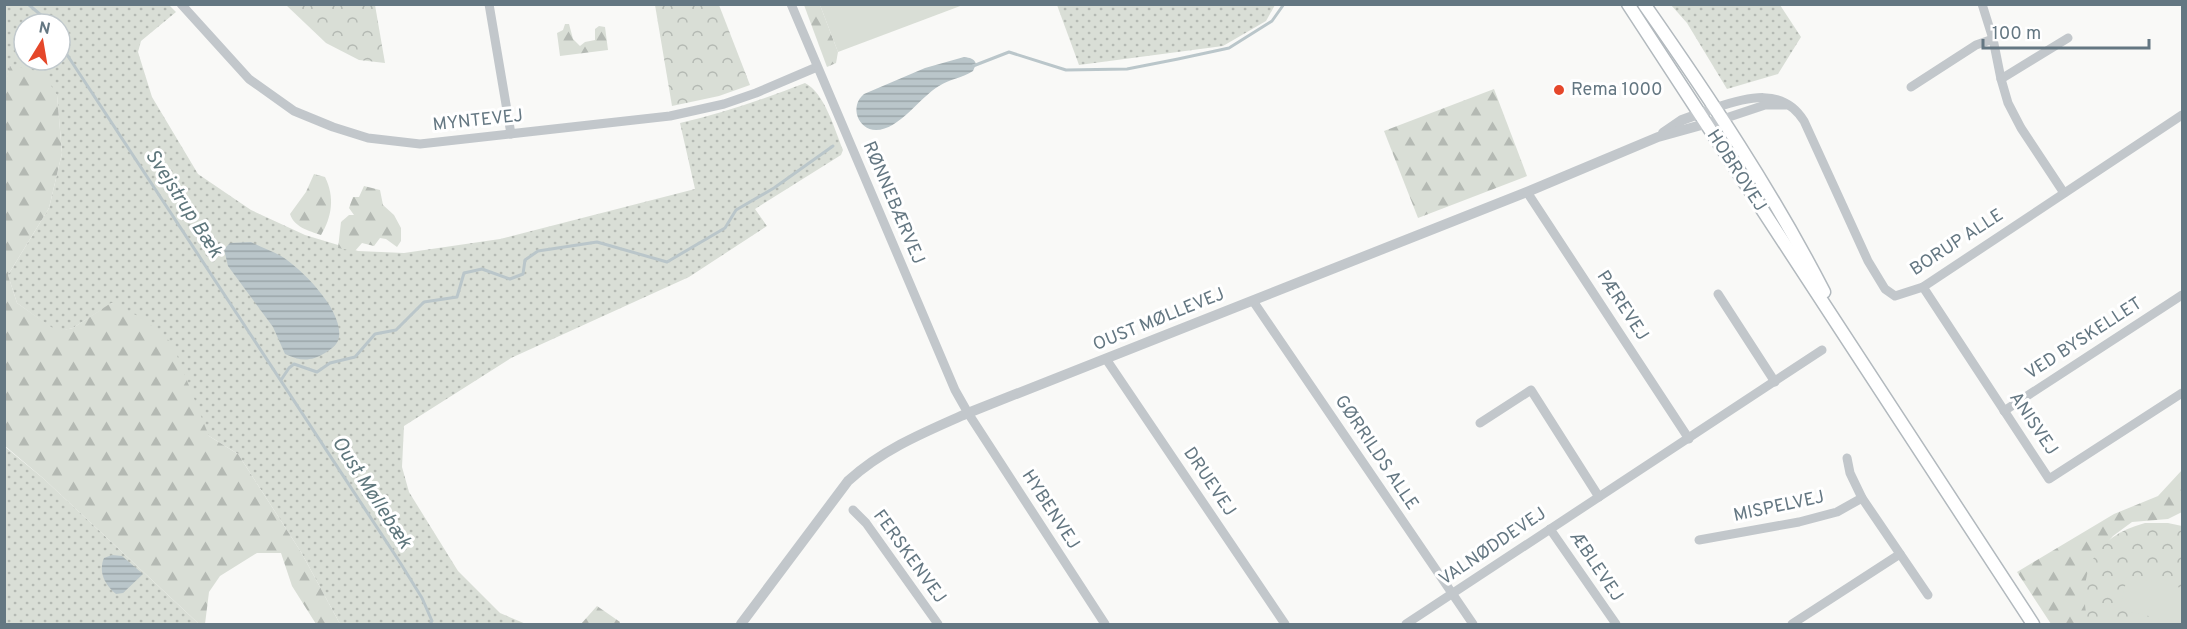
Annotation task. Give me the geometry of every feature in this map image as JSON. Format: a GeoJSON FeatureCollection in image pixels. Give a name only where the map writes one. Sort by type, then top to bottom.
{"type":"FeatureCollection","features":[{"type":"Feature","properties":{"kind":"main road","name":"HOBROVEJ"},"geometry":{"type":"LineString","coordinates":[[1628,4],[2033,624]]}},
{"type":"Feature","properties":{"kind":"main road","name":"HOBROVEJ"},"geometry":{"type":"LineString","coordinates":[[1644,4],[1723,119],[1806,257],[1846,336]]}},
{"type":"Feature","properties":{"kind":"street","name":"MYNTEVEJ"},"geometry":{"type":"LineString","coordinates":[[182,4],[249,79],[294,111],[333,128],[368,138],[420,144],[670,116],[724,104],[818,67]]}},
{"type":"Feature","properties":{"kind":"street"},"geometry":{"type":"LineString","coordinates":[[489,4],[511,134]]}},
{"type":"Feature","properties":{"kind":"street","name":"RØNNEBÆRVEJ"},"geometry":{"type":"LineString","coordinates":[[791,4],[955,390],[968,413]]}},
{"type":"Feature","properties":{"kind":"street"},"geometry":{"type":"LineString","coordinates":[[1982,4],[1994,39],[2008,103],[2021,128],[2064,193]]}},
{"type":"Feature","properties":{"kind":"street"},"geometry":{"type":"LineString","coordinates":[[2001,79],[2068,38]]}},
{"type":"Feature","properties":{"kind":"street"},"geometry":{"type":"LineString","coordinates":[[1911,87],[1976,45],[1994,39]]}},
{"type":"Feature","properties":{"kind":"street"},"geometry":{"type":"LineString","coordinates":[[1702,119],[1715,108],[1731,102],[1769,96],[1796,110]]}},
{"type":"Feature","properties":{"kind":"street"},"geometry":{"type":"LineString","coordinates":[[1702,119],[1723,119],[1765,105],[1786,106],[1796,110]]}},
{"type":"Feature","properties":{"kind":"street","name":"BORUP ALLE"},"geometry":{"type":"LineString","coordinates":[[1796,110],[1804,121],[1868,261],[1885,289],[1895,296],[1923,286],[2182,115]]}},
{"type":"Feature","properties":{"kind":"street","name":"OUST MØLLEVEJ"},"geometry":{"type":"LineString","coordinates":[[741,624],[848,480],[866,464],[899,444],[968,413],[1527,192],[1658,137],[1682,120],[1702,119]]}},
{"type":"Feature","properties":{"kind":"street","name":"PÆREVEJ"},"geometry":{"type":"LineString","coordinates":[[1527,192],[1689,439]]}},
{"type":"Feature","properties":{"kind":"street","name":"ANISVEJ"},"geometry":{"type":"LineString","coordinates":[[1923,286],[2049,478],[2182,393]]}},
{"type":"Feature","properties":{"kind":"street"},"geometry":{"type":"LineString","coordinates":[[1718,294],[1775,382]]}},
{"type":"Feature","properties":{"kind":"street","name":"VED BYSKELLET"},"geometry":{"type":"LineString","coordinates":[[2004,411],[2182,295]]}},
{"type":"Feature","properties":{"kind":"street","name":"GØRRILDS ALLE"},"geometry":{"type":"LineString","coordinates":[[1253,301],[1473,624]]}},
{"type":"Feature","properties":{"kind":"street","name":"VALNØDDEVEJ"},"geometry":{"type":"LineString","coordinates":[[1406,624],[1822,350]]}},
{"type":"Feature","properties":{"kind":"street","name":"DRUEVEJ"},"geometry":{"type":"LineString","coordinates":[[1106,359],[1285,624]]}},
{"type":"Feature","properties":{"kind":"street"},"geometry":{"type":"LineString","coordinates":[[1480,423],[1532,390],[1599,497]]}},
{"type":"Feature","properties":{"kind":"street","name":"HYBENVEJ"},"geometry":{"type":"LineString","coordinates":[[968,413],[1106,624]]}},
{"type":"Feature","properties":{"kind":"street"},"geometry":{"type":"LineString","coordinates":[[1847,459],[1850,473],[1862,498],[1928,595]]}},
{"type":"Feature","properties":{"kind":"street","name":"MISPELVEJ"},"geometry":{"type":"LineString","coordinates":[[1699,540],[1799,522],[1837,512],[1862,498]]}},
{"type":"Feature","properties":{"kind":"street","name":"FERSKENVEJ"},"geometry":{"type":"LineString","coordinates":[[853,510],[866,523],[938,624]]}},
{"type":"Feature","properties":{"kind":"street","name":"ÆBLEVEJ"},"geometry":{"type":"LineString","coordinates":[[1550,529],[1616,624]]}},
{"type":"Feature","properties":{"kind":"street"},"geometry":{"type":"LineString","coordinates":[[1792,624],[1806,621],[1900,554]]}},
{"type":"Feature","properties":{"kind":"green space"},"geometry":{"type":"Polygon","coordinates":[[[820,4],[963,5],[838,52],[820,4]]]}},
{"type":"Feature","properties":{"kind":"green space"},"geometry":{"type":"Polygon","coordinates":[[[1057,4],[1275,5],[1266,21],[1223,46],[1079,65],[1057,4]]]}},
{"type":"Feature","properties":{"kind":"green space"},"geometry":{"type":"Polygon","coordinates":[[[5,5],[169,5],[176,12],[141,41],[138,52],[152,97],[198,174],[251,210],[305,235],[358,251],[404,253],[500,239],[695,189],[680,123],[712,115],[805,83],[812,88],[824,104],[843,150],[841,155],[755,209],[767,226],[689,277],[511,358],[404,426],[402,467],[409,492],[458,571],[500,613],[526,624],[340,624],[301,552],[238,454],[209,436],[112,303],[73,328],[57,332],[17,303],[8,275],[49,208],[62,153],[57,95],[21,72],[72,72],[72,12],[12,12],[12,66],[10,65],[5,90],[5,5]]]}},
{"type":"Feature","properties":{"kind":"green space"},"geometry":{"type":"Polygon","coordinates":[[[286,5],[375,5],[385,63],[359,60],[326,43],[286,5]]]}},
{"type":"Feature","properties":{"kind":"green space"},"geometry":{"type":"Polygon","coordinates":[[[655,5],[719,5],[750,85],[719,96],[672,106],[655,5]]]}},
{"type":"Feature","properties":{"kind":"green space"},"geometry":{"type":"Polygon","coordinates":[[[804,5],[820,5],[838,52],[836,63],[827,67],[804,5]]]}},
{"type":"Feature","properties":{"kind":"green space"},"geometry":{"type":"Polygon","coordinates":[[[1671,5],[1780,5],[1801,37],[1778,74],[1727,89],[1687,23],[1671,5]]]}},
{"type":"Feature","properties":{"kind":"green space"},"geometry":{"type":"Polygon","coordinates":[[[565,24],[569,24],[573,39],[580,46],[585,42],[595,40],[595,29],[599,26],[605,27],[608,50],[560,56],[557,33],[563,30],[565,24]]]}},
{"type":"Feature","properties":{"kind":"green space"},"geometry":{"type":"Polygon","coordinates":[[[10,65],[12,72],[43,73],[57,95],[62,153],[49,208],[8,275],[17,303],[57,331],[73,328],[111,303],[142,318],[172,343],[209,436],[238,454],[301,552],[340,624],[316,624],[292,586],[281,553],[257,553],[220,576],[209,592],[205,624],[199,624],[44,479],[5,446],[4,90],[10,65]]]}},
{"type":"Feature","properties":{"kind":"green space"},"geometry":{"type":"Polygon","coordinates":[[[1494,89],[1527,176],[1418,218],[1384,131],[1494,89]]]}},
{"type":"Feature","properties":{"kind":"green space"},"geometry":{"type":"Polygon","coordinates":[[[314,174],[325,177],[331,199],[330,214],[321,235],[298,225],[290,214],[306,192],[314,174]]]}},
{"type":"Feature","properties":{"kind":"green space"},"geometry":{"type":"Polygon","coordinates":[[[364,186],[380,190],[383,205],[394,215],[401,228],[401,241],[397,247],[386,239],[380,238],[374,246],[362,243],[355,251],[338,248],[341,222],[349,215],[354,215],[349,208],[353,197],[359,197],[364,186]]]}},
{"type":"Feature","properties":{"kind":"green space"},"geometry":{"type":"Polygon","coordinates":[[[4,446],[44,479],[199,624],[5,624],[4,446]]]}},
{"type":"Feature","properties":{"kind":"green space"},"geometry":{"type":"Polygon","coordinates":[[[2182,470],[2182,512],[2168,519],[2132,522],[2113,536],[2101,550],[2097,624],[2051,624],[2017,572],[2114,514],[2158,496],[2182,470]]]}},
{"type":"Feature","properties":{"kind":"green space"},"geometry":{"type":"Polygon","coordinates":[[[2145,523],[2168,523],[2182,526],[2182,624],[2088,624],[2085,589],[2092,560],[2112,538],[2127,529],[2145,523]]]}},
{"type":"Feature","properties":{"kind":"green space"},"geometry":{"type":"Polygon","coordinates":[[[2127,577],[2182,588],[2182,623],[2120,610],[2127,577]]]}},
{"type":"Feature","properties":{"kind":"green space"},"geometry":{"type":"Polygon","coordinates":[[[597,606],[620,622],[619,624],[581,624],[597,606]]]}},
{"type":"Feature","properties":{"kind":"shaded area"},"geometry":{"type":"Polygon","coordinates":[[[964,57],[975,62],[973,71],[939,86],[893,125],[876,130],[860,122],[856,111],[859,99],[864,94],[925,68],[964,57]]]}},
{"type":"Feature","properties":{"kind":"shaded area"},"geometry":{"type":"Polygon","coordinates":[[[251,242],[278,254],[310,280],[335,315],[339,326],[336,345],[320,356],[310,359],[295,358],[285,354],[273,327],[228,266],[224,249],[230,243],[251,242]]]}},
{"type":"Feature","properties":{"kind":"shaded area"},"geometry":{"type":"Polygon","coordinates":[[[112,555],[122,556],[143,574],[123,593],[116,594],[102,573],[104,558],[112,555]]]}},
{"type":"Feature","properties":{"kind":"waterway","name":"Svejstrup Bæk"},"geometry":{"type":"LineString","coordinates":[[28,4],[37,12]]}},
{"type":"Feature","properties":{"kind":"waterway"},"geometry":{"type":"LineString","coordinates":[[973,66],[1009,52],[1066,70],[1127,69],[1178,59],[1229,48],[1272,21],[1284,4]]}},
{"type":"Feature","properties":{"kind":"waterway","name":"Svejstrup Bæk"},"geometry":{"type":"LineString","coordinates":[[72,62],[401,564],[422,598],[432,621],[430,624]]}},
{"type":"Feature","properties":{"kind":"waterway"},"geometry":{"type":"LineString","coordinates":[[281,380],[294,364],[317,372],[330,363],[355,357],[375,334],[396,330],[424,302],[457,297],[464,273],[482,269],[510,279],[523,274],[525,260],[538,251],[597,242],[667,262],[725,228],[736,210],[774,188],[833,146]]}},
{"type":"Feature","properties":{"kind":"place","name":"Rema 1000"},"geometry":{"type":"Point","coordinates":[1559,90]}},
{"type":"Feature","properties":{"kind":"water label","name":"Oust Møllebæk"},"geometry":{"type":"Point","coordinates":[371,493]}}]}
